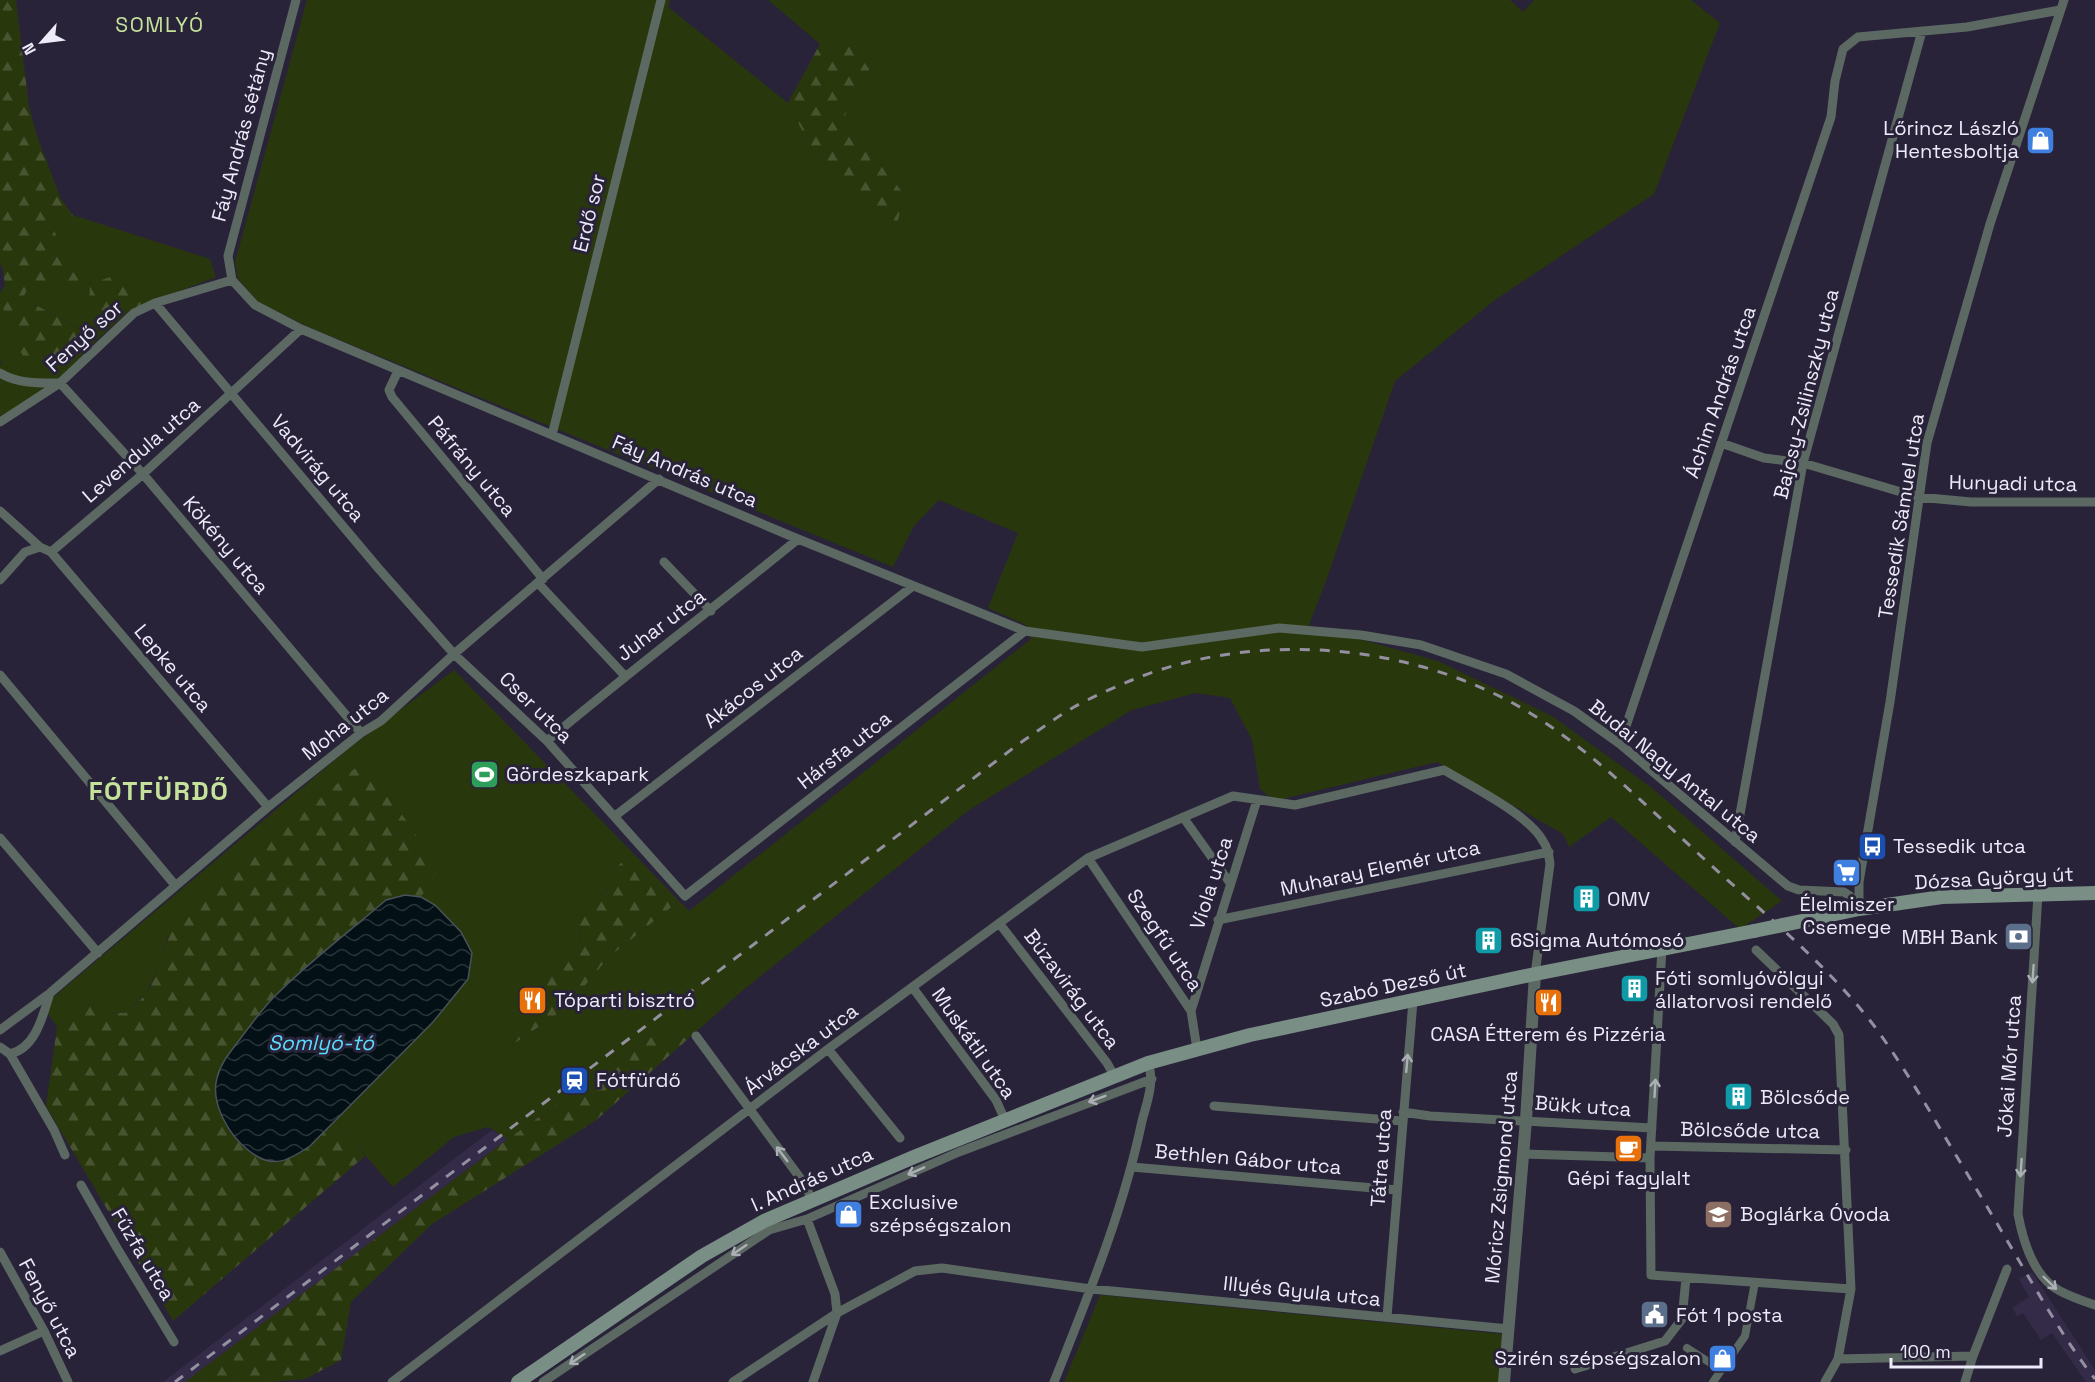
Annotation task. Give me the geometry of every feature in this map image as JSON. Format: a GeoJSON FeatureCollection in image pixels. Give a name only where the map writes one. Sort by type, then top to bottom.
{"type":"FeatureCollection","features":[{"type":"Feature","properties":{"kind":"main road","name":"Dózsa György út"},"geometry":{"type":"LineString","coordinates":[[1859,909],[1942,897],[2095,893]]}},
{"type":"Feature","properties":{"kind":"main road","name":"Szabó Dezső út"},"geometry":{"type":"LineString","coordinates":[[1148,1063],[1250,1035],[1535,974],[1859,909]]}},
{"type":"Feature","properties":{"kind":"main road","name":"I. András utca"},"geometry":{"type":"LineString","coordinates":[[518,1382],[702,1256],[764,1221],[811,1199],[1148,1063]]}},
{"type":"Feature","properties":{"kind":"street","name":"Fáy András sétány"},"geometry":{"type":"LineString","coordinates":[[232,280],[228,256],[296,0]]}},
{"type":"Feature","properties":{"kind":"street","name":"Erdő sor"},"geometry":{"type":"LineString","coordinates":[[552,435],[661,0]]}},
{"type":"Feature","properties":{"kind":"street"},"geometry":{"type":"LineString","coordinates":[[1922,31],[1967,27],[2062,5]]}},
{"type":"Feature","properties":{"kind":"street","name":"Tessedik Sámuel utca"},"geometry":{"type":"LineString","coordinates":[[1859,909],[1859,882],[1890,702],[1927,443],[1990,224],[2062,5]]}},
{"type":"Feature","properties":{"kind":"street","name":"Áchim András utca"},"geometry":{"type":"LineString","coordinates":[[1620,744],[1831,117],[1834,81],[1843,49],[1858,37],[1922,31]]}},
{"type":"Feature","properties":{"kind":"street","name":"Bajcsy-Zsilinszky utca"},"geometry":{"type":"LineString","coordinates":[[1735,842],[1803,463],[1922,31]]}},
{"type":"Feature","properties":{"kind":"street","name":"Fenyő sor"},"geometry":{"type":"LineString","coordinates":[[0,422],[60,382],[134,314],[155,303],[232,280]]}},
{"type":"Feature","properties":{"kind":"street","name":"Fáy András utca"},"geometry":{"type":"LineString","coordinates":[[232,280],[255,305],[302,329],[913,586],[1025,631],[1142,647]]}},
{"type":"Feature","properties":{"kind":"street","name":"Vadvirág utca"},"geometry":{"type":"LineString","coordinates":[[155,303],[379,569],[454,654]]}},
{"type":"Feature","properties":{"kind":"street","name":"Levendula utca"},"geometry":{"type":"LineString","coordinates":[[51,552],[143,474],[302,329]]}},
{"type":"Feature","properties":{"kind":"street","name":"Páfrány utca"},"geometry":{"type":"LineString","coordinates":[[398,371],[389,390],[392,397],[541,581]]}},
{"type":"Feature","properties":{"kind":"street"},"geometry":{"type":"LineString","coordinates":[[0,373],[9,379],[36,384],[60,382]]}},
{"type":"Feature","properties":{"kind":"street","name":"Kökény utca"},"geometry":{"type":"LineString","coordinates":[[60,382],[143,474],[361,733]]}},
{"type":"Feature","properties":{"kind":"street","name":"Hunyadi utca"},"geometry":{"type":"LineString","coordinates":[[1721,443],[1764,458],[1803,463],[1918,497],[1971,502],[2095,502]]}},
{"type":"Feature","properties":{"kind":"street","name":"Moha utca"},"geometry":{"type":"LineString","coordinates":[[0,1030],[50,993],[268,807],[361,733],[381,721],[454,654],[659,479]]}},
{"type":"Feature","properties":{"kind":"street"},"geometry":{"type":"LineString","coordinates":[[0,511],[40,547],[51,552]]}},
{"type":"Feature","properties":{"kind":"street","name":"Juhar utca"},"geometry":{"type":"LineString","coordinates":[[547,741],[798,539]]}},
{"type":"Feature","properties":{"kind":"street"},"geometry":{"type":"LineString","coordinates":[[0,580],[25,552],[40,547]]}},
{"type":"Feature","properties":{"kind":"street","name":"Lepke utca"},"geometry":{"type":"LineString","coordinates":[[51,552],[268,807]]}},
{"type":"Feature","properties":{"kind":"street"},"geometry":{"type":"LineString","coordinates":[[664,562],[711,611]]}},
{"type":"Feature","properties":{"kind":"street"},"geometry":{"type":"LineString","coordinates":[[541,581],[625,676]]}},
{"type":"Feature","properties":{"kind":"street","name":"Akácos utca"},"geometry":{"type":"LineString","coordinates":[[615,816],[913,586]]}},
{"type":"Feature","properties":{"kind":"street","name":"Budai Nagy Antal utca"},"geometry":{"type":"LineString","coordinates":[[1142,647],[1280,628],[1361,634],[1421,645],[1506,675],[1574,711],[1620,744],[1788,886],[1799,890],[1844,892],[1850,896],[1859,909]]}},
{"type":"Feature","properties":{"kind":"street","name":"Hársfa utca"},"geometry":{"type":"LineString","coordinates":[[685,896],[1025,631]]}},
{"type":"Feature","properties":{"kind":"street","name":"Cser utca"},"geometry":{"type":"LineString","coordinates":[[454,654],[547,741],[685,896]]}},
{"type":"Feature","properties":{"kind":"street"},"geometry":{"type":"LineString","coordinates":[[0,675],[175,885]]}},
{"type":"Feature","properties":{"kind":"street","name":"Árvácska utca"},"geometry":{"type":"LineString","coordinates":[[392,1382],[750,1111],[828,1049],[1088,858],[1233,796],[1295,805],[1444,770],[1525,820],[1543,840],[1549,852]]}},
{"type":"Feature","properties":{"kind":"street","name":"Viola utca"},"geometry":{"type":"LineString","coordinates":[[1191,1011],[1257,800]]}},
{"type":"Feature","properties":{"kind":"street"},"geometry":{"type":"LineString","coordinates":[[1183,817],[1230,883]]}},
{"type":"Feature","properties":{"kind":"street"},"geometry":{"type":"LineString","coordinates":[[0,838],[98,953]]}},
{"type":"Feature","properties":{"kind":"street"},"geometry":{"type":"LineString","coordinates":[[1535,974],[1550,864],[1549,852]]}},
{"type":"Feature","properties":{"kind":"street","name":"Muharay Elemér utca"},"geometry":{"type":"LineString","coordinates":[[1218,920],[1549,852]]}},
{"type":"Feature","properties":{"kind":"street","name":"Szegfű utca"},"geometry":{"type":"LineString","coordinates":[[1088,858],[1191,1011],[1197,1049]]}},
{"type":"Feature","properties":{"kind":"street","name":"Jókai Mór utca"},"geometry":{"type":"LineString","coordinates":[[2038,894],[2018,1214],[2022,1240],[2045,1280],[2058,1291],[2095,1305]]}},
{"type":"Feature","properties":{"kind":"street","name":"Búzavirág utca"},"geometry":{"type":"LineString","coordinates":[[999,923],[1107,1063],[1115,1077]]}},
{"type":"Feature","properties":{"kind":"street"},"geometry":{"type":"LineString","coordinates":[[1662,948],[1650,1158],[1651,1275],[1851,1288]]}},
{"type":"Feature","properties":{"kind":"street"},"geometry":{"type":"LineString","coordinates":[[1756,950],[1833,1024],[1839,1035],[1851,1288],[1838,1359],[1825,1382]]}},
{"type":"Feature","properties":{"kind":"street","name":"Móricz Zsigmond utca"},"geometry":{"type":"LineString","coordinates":[[1504,1382],[1526,1120],[1535,974]]}},
{"type":"Feature","properties":{"kind":"street","name":"Muskátli utca"},"geometry":{"type":"LineString","coordinates":[[913,988],[996,1100],[1005,1120]]}},
{"type":"Feature","properties":{"kind":"street"},"geometry":{"type":"LineString","coordinates":[[10,1054],[20,1051],[31,1039],[39,1025],[50,993]]}},
{"type":"Feature","properties":{"kind":"street","name":"Tátra utca"},"geometry":{"type":"LineString","coordinates":[[1387,1317],[1413,1001]]}},
{"type":"Feature","properties":{"kind":"street"},"geometry":{"type":"LineString","coordinates":[[696,1036],[806,1186],[811,1199]]}},
{"type":"Feature","properties":{"kind":"street"},"geometry":{"type":"LineString","coordinates":[[0,1047],[10,1054],[54,1130],[65,1155]]}},
{"type":"Feature","properties":{"kind":"street"},"geometry":{"type":"LineString","coordinates":[[828,1049],[900,1138]]}},
{"type":"Feature","properties":{"kind":"street"},"geometry":{"type":"LineString","coordinates":[[1054,1382],[1113,1231],[1132,1167],[1152,1078],[1148,1063]]}},
{"type":"Feature","properties":{"kind":"street","name":"I. András utca"},"geometry":{"type":"LineString","coordinates":[[543,1382],[769,1230],[807,1218],[959,1152],[1152,1078]]}},
{"type":"Feature","properties":{"kind":"street","name":"Bükk utca"},"geometry":{"type":"LineString","coordinates":[[1214,1106],[1653,1128]]}},
{"type":"Feature","properties":{"kind":"street","name":"Bölcsőde utca"},"geometry":{"type":"LineString","coordinates":[[1652,1146],[1846,1150]]}},
{"type":"Feature","properties":{"kind":"street"},"geometry":{"type":"LineString","coordinates":[[1522,1154],[1650,1158]]}},
{"type":"Feature","properties":{"kind":"street","name":"Bethlen Gábor utca"},"geometry":{"type":"LineString","coordinates":[[1132,1167],[1397,1190]]}},
{"type":"Feature","properties":{"kind":"street","name":"Fűzfa utca"},"geometry":{"type":"LineString","coordinates":[[81,1185],[174,1341]]}},
{"type":"Feature","properties":{"kind":"street"},"geometry":{"type":"LineString","coordinates":[[807,1218],[835,1294],[837,1313],[813,1382]]}},
{"type":"Feature","properties":{"kind":"street","name":"Fenyő utca"},"geometry":{"type":"LineString","coordinates":[[0,1252],[44,1331],[68,1382]]}},
{"type":"Feature","properties":{"kind":"street","name":"Illyés Gyula utca"},"geometry":{"type":"LineString","coordinates":[[732,1382],[837,1313],[915,1271],[942,1268],[1091,1289],[1509,1329]]}},
{"type":"Feature","properties":{"kind":"street"},"geometry":{"type":"LineString","coordinates":[[1965,1382],[2007,1269]]}},
{"type":"Feature","properties":{"kind":"street"},"geometry":{"type":"LineString","coordinates":[[1575,1369],[1665,1341],[1682,1318],[1686,1278]]}},
{"type":"Feature","properties":{"kind":"street"},"geometry":{"type":"LineString","coordinates":[[1713,1382],[1745,1336],[1755,1282]]}},
{"type":"Feature","properties":{"kind":"street"},"geometry":{"type":"LineString","coordinates":[[0,1351],[44,1331]]}},
{"type":"Feature","properties":{"kind":"street"},"geometry":{"type":"LineString","coordinates":[[1687,1348],[1721,1371]]}},
{"type":"Feature","properties":{"kind":"street"},"geometry":{"type":"LineString","coordinates":[[1838,1359],[1973,1356]]}},
{"type":"Feature","properties":{"kind":"shaded area"},"geometry":{"type":"Polygon","coordinates":[[[492,1130],[508,1139],[185,1382],[163,1382],[492,1130]]]}},
{"type":"Feature","properties":{"kind":"shaded area"},"geometry":{"type":"Polygon","coordinates":[[[2032,1272],[2095,1370],[2095,1382],[2086,1382],[2052,1333],[2041,1340],[2023,1313],[2017,1316],[2012,1308],[2029,1297],[2019,1279],[2032,1272]]]}},
{"type":"Feature","properties":{"kind":"green space"},"geometry":{"type":"Polygon","coordinates":[[[0,0],[16,0],[29,107],[37,136],[61,199],[73,215],[50,222],[60,243],[65,262],[83,284],[29,286],[23,298],[94,337],[57,373],[43,354],[28,369],[0,301],[0,293],[5,285],[0,265],[0,0]]]}},
{"type":"Feature","properties":{"kind":"green space"},"geometry":{"type":"Polygon","coordinates":[[[307,0],[670,0],[668,7],[788,103],[813,152],[896,228],[904,194],[869,151],[842,126],[847,108],[867,90],[834,44],[820,44],[768,0],[1510,0],[1523,12],[1534,0],[1691,0],[1720,23],[1654,194],[1495,300],[1395,381],[1309,625],[1438,661],[1552,716],[1652,788],[1782,901],[1740,929],[1611,817],[1569,847],[1563,834],[1437,762],[1274,801],[1260,789],[1252,740],[1230,698],[1196,693],[1132,710],[969,810],[742,991],[688,1039],[660,1031],[508,1139],[488,1127],[454,1137],[393,1187],[335,1121],[433,1022],[468,979],[472,953],[461,932],[435,905],[421,897],[437,870],[168,937],[159,967],[146,994],[125,1013],[106,1012],[90,999],[57,1027],[43,1006],[348,749],[454,670],[632,852],[616,868],[610,884],[579,923],[580,943],[538,977],[546,992],[540,1002],[509,1031],[506,1045],[515,1043],[566,1008],[609,957],[679,901],[689,911],[1031,639],[1026,625],[988,608],[1018,533],[939,500],[914,526],[893,567],[313,329],[259,303],[238,279],[235,262],[307,0]]]}},
{"type":"Feature","properties":{"kind":"green space"},"geometry":{"type":"Polygon","coordinates":[[[820,44],[854,48],[869,69],[867,90],[847,108],[843,126],[869,151],[904,194],[896,229],[813,152],[788,103],[820,44]]]}},
{"type":"Feature","properties":{"kind":"green space"},"geometry":{"type":"Polygon","coordinates":[[[73,215],[210,259],[216,277],[141,306],[146,300],[136,289],[114,277],[102,281],[106,313],[130,310],[46,392],[0,425],[0,366],[2,362],[0,361],[0,301],[57,373],[93,336],[23,298],[28,286],[47,282],[66,285],[61,252],[49,221],[73,215]]]}},
{"type":"Feature","properties":{"kind":"green space"},"geometry":{"type":"Polygon","coordinates":[[[113,276],[136,289],[147,299],[142,305],[128,311],[112,312],[89,307],[90,284],[113,276]]]}},
{"type":"Feature","properties":{"kind":"green space"},"geometry":{"type":"Polygon","coordinates":[[[360,764],[402,815],[437,871],[421,897],[405,895],[242,1146],[254,1155],[267,1160],[310,1146],[335,1121],[365,1156],[173,1321],[46,1106],[57,1027],[90,999],[106,1012],[125,1013],[147,993],[175,925],[360,764]]]}},
{"type":"Feature","properties":{"kind":"green space"},"geometry":{"type":"Polygon","coordinates":[[[632,852],[679,901],[609,957],[566,1008],[515,1043],[505,1045],[509,1031],[540,1002],[546,992],[538,977],[580,943],[579,923],[583,904],[601,896],[610,884],[616,868],[632,852]]]}},
{"type":"Feature","properties":{"kind":"green space"},"geometry":{"type":"Polygon","coordinates":[[[660,1031],[688,1039],[595,1121],[432,1224],[351,1302],[341,1360],[305,1379],[271,1382],[185,1382],[508,1139],[660,1031]]]}},
{"type":"Feature","properties":{"kind":"green space"},"geometry":{"type":"Polygon","coordinates":[[[1100,1295],[1502,1334],[1499,1382],[1064,1382],[1100,1295]]]}},
{"type":"Feature","properties":{"kind":"water","name":"Somlyó-tó"},"geometry":{"type":"Polygon","coordinates":[[[405,895],[421,897],[435,905],[461,932],[472,953],[468,979],[433,1022],[310,1146],[280,1161],[265,1160],[257,1156],[234,1136],[219,1108],[216,1098],[217,1078],[224,1061],[264,1008],[317,957],[386,900],[405,895]]]}},
{"type":"Feature","properties":{"kind":"railway"},"geometry":{"type":"LineString","coordinates":[[175,1382],[1020,743],[1060,716],[1125,683],[1182,663],[1235,653],[1289,649],[1343,652],[1397,660],[1449,675],[1498,696],[1544,722],[1565,737],[1645,804],[1814,959],[1875,1027],[1922,1098],[2058,1326],[2095,1379]]}},
{"type":"Feature","properties":{"kind":"place","name":"Lőrincz László Hentesboltja"},"geometry":{"type":"Point","coordinates":[2040,140]}},
{"type":"Feature","properties":{"kind":"place","name":"Gördeszkapark"},"geometry":{"type":"Point","coordinates":[485,774]}},
{"type":"Feature","properties":{"kind":"place","name":"Tessedik utca"},"geometry":{"type":"Point","coordinates":[1872,846]}},
{"type":"Feature","properties":{"kind":"place","name":"Élelmiszer Csemege"},"geometry":{"type":"Point","coordinates":[1847,873]}},
{"type":"Feature","properties":{"kind":"place","name":"OMV"},"geometry":{"type":"Point","coordinates":[1586,899]}},
{"type":"Feature","properties":{"kind":"place","name":"MBH Bank"},"geometry":{"type":"Point","coordinates":[2019,937]}},
{"type":"Feature","properties":{"kind":"place","name":"6Sigma Autómosó"},"geometry":{"type":"Point","coordinates":[1489,940]}},
{"type":"Feature","properties":{"kind":"place","name":"Fóti somlyóvölgyi állatorvosi rendelő"},"geometry":{"type":"Point","coordinates":[1634,989]}},
{"type":"Feature","properties":{"kind":"place","name":"Tóparti bisztró"},"geometry":{"type":"Point","coordinates":[533,1000]}},
{"type":"Feature","properties":{"kind":"place","name":"CASA Étterem és Pizzéria"},"geometry":{"type":"Point","coordinates":[1548,1003]}},
{"type":"Feature","properties":{"kind":"place","name":"Fótfürdő"},"geometry":{"type":"Point","coordinates":[575,1080]}},
{"type":"Feature","properties":{"kind":"place","name":"Bölcsőde"},"geometry":{"type":"Point","coordinates":[1739,1097]}},
{"type":"Feature","properties":{"kind":"place","name":"Gépi fagylalt"},"geometry":{"type":"Point","coordinates":[1629,1148]}},
{"type":"Feature","properties":{"kind":"place","name":"Exclusive szépségszalon"},"geometry":{"type":"Point","coordinates":[848,1214]}},
{"type":"Feature","properties":{"kind":"place","name":"Boglárka Óvoda"},"geometry":{"type":"Point","coordinates":[1719,1214]}},
{"type":"Feature","properties":{"kind":"place","name":"Fót 1 posta"},"geometry":{"type":"Point","coordinates":[1655,1315]}},
{"type":"Feature","properties":{"kind":"place","name":"Szirén szépségszalon"},"geometry":{"type":"Point","coordinates":[1722,1358]}},
{"type":"Feature","properties":{"kind":"district","name":"SOMLYÓ"},"geometry":{"type":"Point","coordinates":[160,25]}},
{"type":"Feature","properties":{"kind":"district","name":"FÓTFÜRDŐ"},"geometry":{"type":"Point","coordinates":[159,791]}}]}
